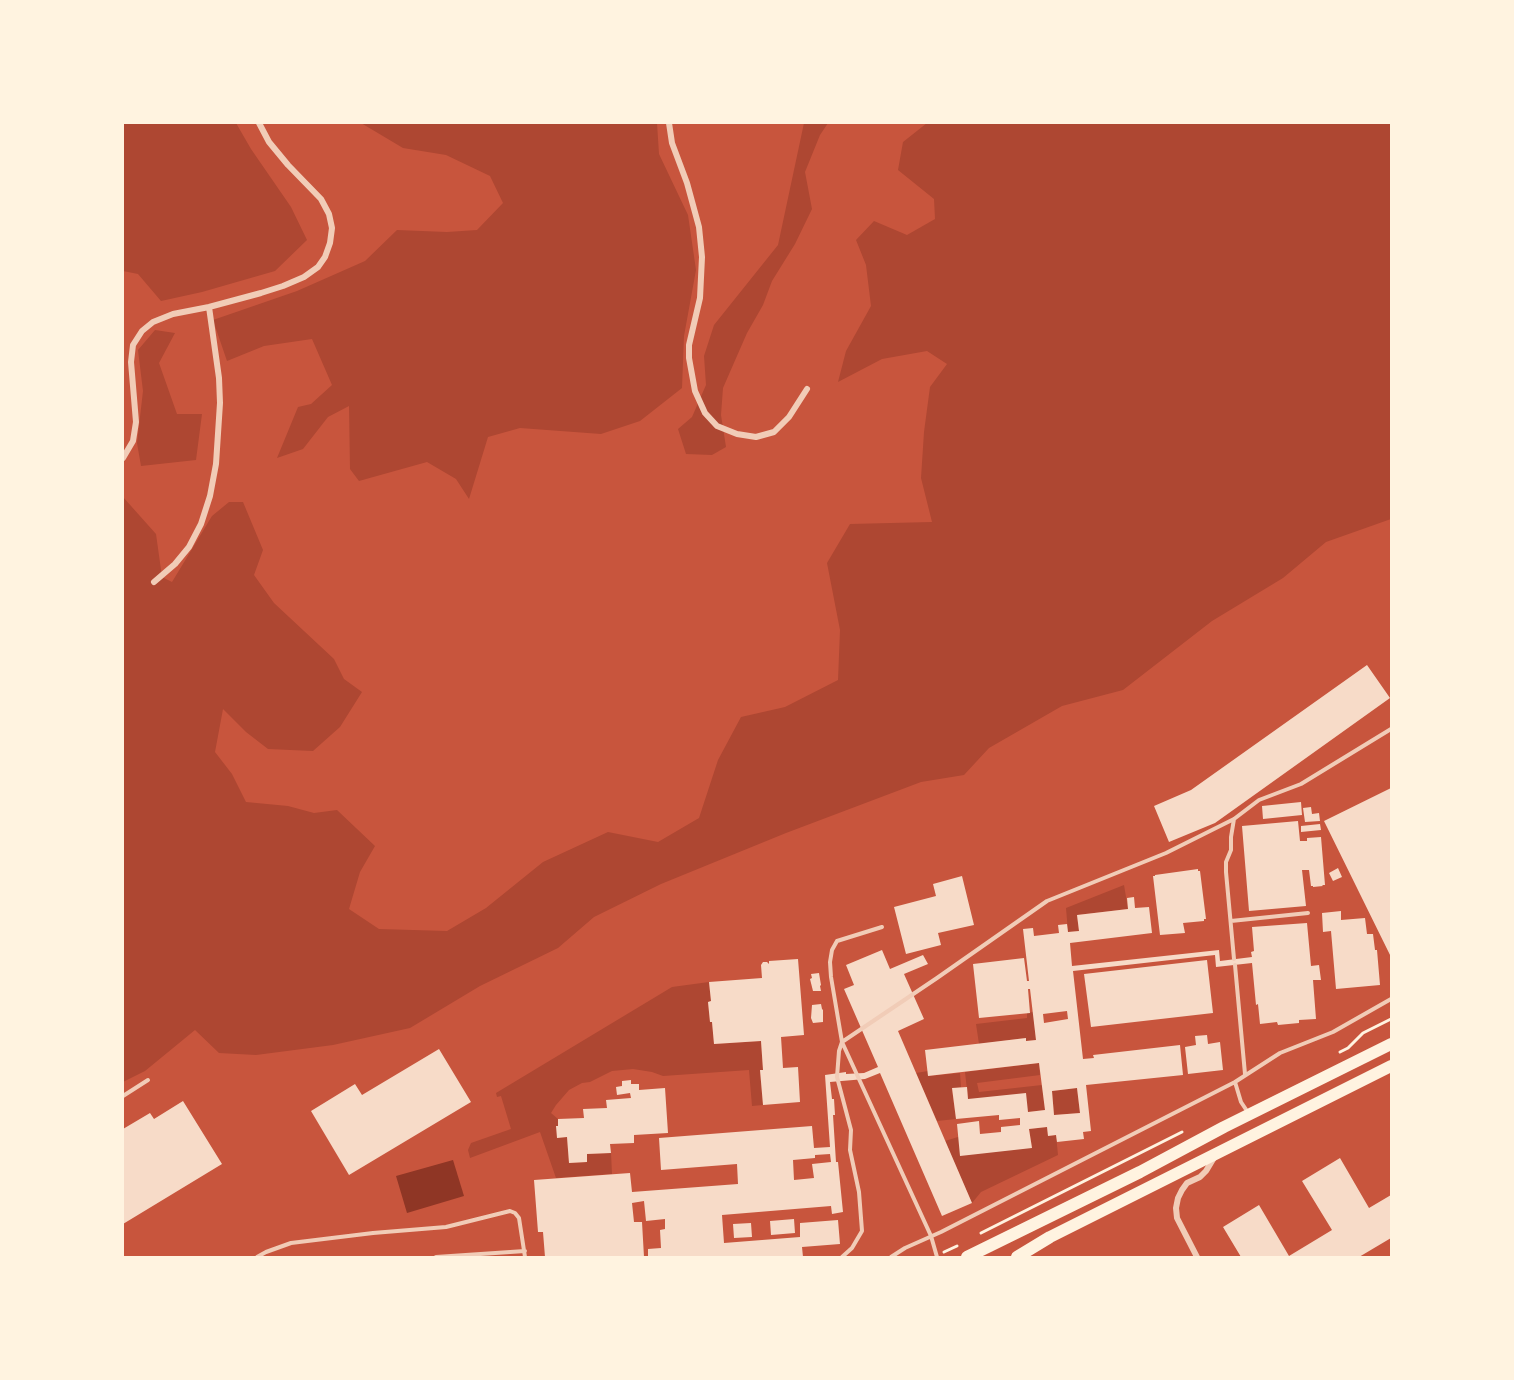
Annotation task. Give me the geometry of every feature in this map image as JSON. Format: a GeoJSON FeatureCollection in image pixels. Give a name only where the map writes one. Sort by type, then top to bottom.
{"type":"FeatureCollection","features":[{"type":"Feature","properties":{"kind":"main road"},"geometry":{"type":"LineString","coordinates":[[967,1257],[1391,1044]]}},
{"type":"Feature","properties":{"kind":"main road"},"geometry":{"type":"LineString","coordinates":[[1017,1257],[1050,1237],[1391,1066]]}},
{"type":"Feature","properties":{"kind":"street"},"geometry":{"type":"LineString","coordinates":[[123,458],[133,441],[136,422],[131,362],[134,345],[142,331],[153,322],[173,314],[261,293],[304,277],[318,267],[325,257],[332,228],[329,214],[321,199],[269,142],[259,123]]}},
{"type":"Feature","properties":{"kind":"street"},"geometry":{"type":"LineString","coordinates":[[669,123],[672,143],[687,183],[699,227],[702,257],[700,298],[688,358],[695,391],[705,413],[717,426],[737,434],[756,437],[774,432],[789,417],[807,389]]}},
{"type":"Feature","properties":{"kind":"street"},"geometry":{"type":"LineString","coordinates":[[154,582],[176,564],[189,547],[201,524],[210,496],[216,464],[220,403],[219,378],[209,307]]}},
{"type":"Feature","properties":{"kind":"street"},"geometry":{"type":"LineString","coordinates":[[1197,1257],[1178,1218],[1176,1208],[1178,1198],[1187,1183],[1200,1177],[1216,1154]]}},
{"type":"Feature","properties":{"kind":"lane"},"geometry":{"type":"LineString","coordinates":[[842,1257],[852,1248],[862,1231],[859,1192],[850,1150],[851,1130],[837,1077],[842,1042],[1047,901],[1166,853],[1234,819],[1259,800],[1301,784],[1391,729]]}},
{"type":"Feature","properties":{"kind":"lane"},"geometry":{"type":"LineString","coordinates":[[1234,819],[1230,837],[1231,850],[1226,862],[1234,959]]}},
{"type":"Feature","properties":{"kind":"lane"},"geometry":{"type":"LineString","coordinates":[[1231,921],[1308,913]]}},
{"type":"Feature","properties":{"kind":"lane"},"geometry":{"type":"LineString","coordinates":[[882,927],[837,941],[832,950],[831,977],[842,1042],[931,1236],[937,1256]]}},
{"type":"Feature","properties":{"kind":"lane"},"geometry":{"type":"LineString","coordinates":[[1235,965],[1245,1074]]}},
{"type":"Feature","properties":{"kind":"lane"},"geometry":{"type":"LineString","coordinates":[[891,1257],[1234,1082],[1280,1053],[1333,1032],[1391,999]]}},
{"type":"Feature","properties":{"kind":"lane"},"geometry":{"type":"LineString","coordinates":[[123,1096],[148,1080]]}},
{"type":"Feature","properties":{"kind":"lane"},"geometry":{"type":"LineString","coordinates":[[1234,1082],[1241,1102],[1249,1115]]}},
{"type":"Feature","properties":{"kind":"lane"},"geometry":{"type":"LineString","coordinates":[[257,1257],[291,1243],[446,1227],[510,1211],[519,1218],[525,1257]]}},
{"type":"Feature","properties":{"kind":"lane"},"geometry":{"type":"LineString","coordinates":[[436,1257],[525,1251]]}},
{"type":"Feature","properties":{"kind":"path"},"geometry":{"type":"LineString","coordinates":[[1338,1053],[1348,1048],[1364,1033],[1391,1019]]}},
{"type":"Feature","properties":{"kind":"path"},"geometry":{"type":"LineString","coordinates":[[979,1234],[1188,1129]]}},
{"type":"Feature","properties":{"kind":"path"},"geometry":{"type":"LineString","coordinates":[[937,1256],[959,1245]]}},
{"type":"Feature","properties":{"kind":"shaded area"},"geometry":{"type":"Polygon","coordinates":[[[123,123],[236,123],[291,207],[307,240],[275,271],[161,301],[138,274],[123,271],[123,123]]]}},
{"type":"Feature","properties":{"kind":"shaded area"},"geometry":{"type":"Polygon","coordinates":[[[361,123],[657,123],[659,154],[688,215],[696,270],[684,336],[682,388],[640,421],[601,434],[520,428],[488,437],[469,499],[456,479],[427,462],[359,481],[350,469],[349,406],[328,417],[303,449],[277,458],[298,407],[311,404],[332,385],[312,339],[264,346],[227,361],[213,320],[297,291],[365,261],[397,230],[447,232],[477,230],[503,203],[490,176],[446,155],[403,148],[361,123]]]}},
{"type":"Feature","properties":{"kind":"shaded area"},"geometry":{"type":"Polygon","coordinates":[[[804,123],[828,123],[820,135],[805,172],[812,209],[795,244],[772,281],[763,305],[747,333],[723,388],[721,415],[726,447],[712,455],[686,454],[678,429],[692,417],[706,385],[704,356],[714,325],[778,245],[804,123]]]}},
{"type":"Feature","properties":{"kind":"shaded area"},"geometry":{"type":"Polygon","coordinates":[[[927,123],[1391,123],[1391,519],[1326,542],[1283,578],[1212,621],[1123,690],[1062,706],[989,748],[964,775],[921,782],[786,833],[661,884],[594,917],[558,948],[480,986],[410,1028],[333,1045],[256,1055],[219,1053],[195,1030],[145,1071],[123,1082],[123,497],[156,534],[162,577],[172,582],[212,516],[229,502],[243,502],[263,550],[254,575],[274,603],[334,659],[344,679],[362,692],[340,727],[313,751],[268,749],[246,732],[223,709],[215,752],[232,774],[246,802],[288,806],[314,813],[337,810],[375,846],[360,872],[349,909],[379,929],[447,931],[486,908],[543,862],[608,832],[658,842],[699,818],[718,760],[741,717],[785,707],[838,680],[840,630],[827,563],[850,524],[932,522],[921,478],[924,432],[930,387],[947,364],[927,351],[882,359],[838,382],[846,351],[871,306],[866,265],[856,240],[874,221],[907,235],[935,219],[934,199],[898,170],[903,142],[927,123]]]}},
{"type":"Feature","properties":{"kind":"shaded area"},"geometry":{"type":"Polygon","coordinates":[[[155,330],[175,333],[159,363],[177,414],[202,414],[196,460],[141,466],[137,443],[143,391],[138,350],[155,330]]]}},
{"type":"Feature","properties":{"kind":"shaded area"},"geometry":{"type":"Polygon","coordinates":[[[1124,885],[1128,909],[1077,915],[1079,931],[1068,932],[1066,908],[1124,885]]]}},
{"type":"Feature","properties":{"kind":"shaded area"},"geometry":{"type":"Polygon","coordinates":[[[709,982],[711,1001],[708,1002],[714,1044],[761,1041],[763,1070],[760,1071],[763,1105],[752,1106],[749,1070],[663,1076],[633,1069],[612,1071],[569,1090],[551,1113],[558,1119],[557,1138],[567,1137],[569,1163],[587,1162],[587,1154],[611,1153],[612,1174],[556,1178],[540,1132],[470,1158],[468,1150],[471,1143],[511,1129],[501,1096],[497,1097],[496,1093],[672,987],[709,982]]]}},
{"type":"Feature","properties":{"kind":"shaded area"},"geometry":{"type":"Polygon","coordinates":[[[1033,1012],[1036,1040],[1026,1041],[1025,1038],[979,1044],[976,1024],[1027,1018],[1027,1013],[1033,1012]]]}},
{"type":"Feature","properties":{"kind":"shaded area"},"geometry":{"type":"Polygon","coordinates":[[[1039,1063],[1040,1075],[977,1083],[979,1092],[1042,1085],[1045,1110],[1028,1112],[968,1099],[965,1072],[1039,1063]]]}},
{"type":"Feature","properties":{"kind":"shaded area"},"geometry":{"type":"Polygon","coordinates":[[[928,1071],[929,1076],[960,1073],[961,1087],[952,1089],[956,1119],[937,1121],[916,1073],[928,1071]]]}},
{"type":"Feature","properties":{"kind":"shaded area"},"geometry":{"type":"Polygon","coordinates":[[[1077,1088],[1080,1113],[1054,1115],[1052,1091],[1077,1088]]]}},
{"type":"Feature","properties":{"kind":"shaded area"},"geometry":{"type":"Polygon","coordinates":[[[1047,1127],[1048,1136],[1056,1135],[1058,1155],[981,1192],[972,1203],[945,1141],[958,1137],[1032,1147],[1029,1129],[1047,1127]]]}},
{"type":"Feature","properties":{"kind":"shaded area"},"geometry":{"type":"Polygon","coordinates":[[[453,1160],[464,1196],[407,1213],[396,1176],[453,1160]]]}},
{"type":"Feature","properties":{"kind":"building"},"geometry":{"type":"Polygon","coordinates":[[[1367,665],[1390,698],[1215,823],[1169,842],[1154,806],[1191,790],[1367,665]]]}},
{"type":"Feature","properties":{"kind":"building"},"geometry":{"type":"Polygon","coordinates":[[[1391,788],[1391,957],[1324,821],[1391,788]]]}},
{"type":"Feature","properties":{"kind":"building"},"geometry":{"type":"Polygon","coordinates":[[[1301,802],[1302,815],[1263,819],[1262,806],[1301,802]]]}},
{"type":"Feature","properties":{"kind":"building"},"geometry":{"type":"Polygon","coordinates":[[[1311,807],[1312,814],[1319,813],[1320,821],[1305,822],[1303,808],[1311,807]]]}},
{"type":"Feature","properties":{"kind":"building"},"geometry":{"type":"Polygon","coordinates":[[[1298,821],[1300,841],[1321,837],[1325,885],[1311,886],[1309,870],[1302,870],[1306,906],[1249,911],[1242,826],[1298,821]]]}},
{"type":"Feature","properties":{"kind":"building"},"geometry":{"type":"Polygon","coordinates":[[[1320,824],[1321,830],[1301,832],[1301,826],[1320,824]]]}},
{"type":"Feature","properties":{"kind":"building"},"geometry":{"type":"Polygon","coordinates":[[[1338,868],[1342,877],[1333,881],[1329,873],[1338,868]]]}},
{"type":"Feature","properties":{"kind":"building"},"geometry":{"type":"Polygon","coordinates":[[[1198,869],[1206,919],[1183,923],[1185,933],[1160,935],[1153,876],[1198,869]]]}},
{"type":"Feature","properties":{"kind":"building"},"geometry":{"type":"Polygon","coordinates":[[[962,876],[974,925],[938,933],[941,945],[906,954],[894,907],[936,896],[933,884],[962,876]]]}},
{"type":"Feature","properties":{"kind":"building"},"geometry":{"type":"Polygon","coordinates":[[[1134,897],[1135,908],[1149,907],[1152,933],[1070,943],[1072,966],[1219,950],[1220,961],[1252,957],[1251,952],[1254,951],[1252,927],[1307,923],[1311,966],[1319,965],[1321,980],[1313,980],[1316,1019],[1278,1025],[1277,1022],[1260,1024],[1252,963],[1216,967],[1215,955],[1073,971],[1083,1059],[1094,1058],[1093,1055],[1180,1045],[1183,1075],[1086,1085],[1091,1131],[1083,1132],[1084,1139],[1057,1142],[1056,1135],[1048,1136],[1047,1127],[1029,1129],[1032,1148],[960,1156],[957,1124],[979,1121],[980,1134],[1001,1132],[1001,1127],[1020,1125],[1020,1118],[999,1120],[999,1115],[956,1119],[952,1088],[967,1087],[968,1099],[1026,1093],[1028,1112],[1045,1110],[1039,1063],[928,1076],[925,1050],[1026,1038],[1026,1041],[1036,1040],[1030,989],[1028,989],[1030,1013],[979,1018],[973,964],[1024,958],[1027,981],[1029,981],[1023,929],[1033,928],[1034,936],[1059,933],[1058,925],[1067,924],[1068,932],[1079,931],[1077,915],[1128,909],[1127,898],[1134,897]],[[1067,1011],[1043,1014],[1044,1023],[1068,1019],[1067,1011]],[[1077,1088],[1052,1091],[1054,1115],[1080,1113],[1077,1088]]]}},
{"type":"Feature","properties":{"kind":"building"},"geometry":{"type":"Polygon","coordinates":[[[1341,911],[1341,920],[1365,918],[1367,934],[1373,934],[1375,950],[1377,950],[1380,985],[1336,989],[1331,931],[1323,932],[1322,913],[1341,911]]]}},
{"type":"Feature","properties":{"kind":"building"},"geometry":{"type":"Polygon","coordinates":[[[882,950],[890,969],[923,955],[928,964],[904,974],[924,1019],[898,1031],[972,1203],[942,1216],[880,1073],[865,1079],[830,1082],[832,1099],[834,1099],[836,1162],[838,1162],[843,1212],[832,1214],[831,1206],[722,1215],[724,1243],[800,1237],[800,1223],[838,1220],[840,1244],[802,1247],[803,1257],[648,1257],[648,1249],[661,1248],[660,1230],[665,1229],[665,1219],[646,1221],[644,1201],[632,1203],[634,1222],[642,1222],[644,1257],[545,1257],[543,1232],[538,1232],[534,1180],[630,1173],[632,1192],[738,1184],[737,1164],[661,1170],[659,1138],[812,1126],[814,1148],[830,1147],[825,1075],[846,1072],[846,1074],[864,1073],[878,1067],[844,989],[854,985],[846,965],[882,950]],[[830,1154],[793,1160],[794,1180],[814,1178],[812,1164],[831,1162],[830,1154]]]}},
{"type":"Feature","properties":{"kind":"building"},"geometry":{"type":"Polygon","coordinates":[[[798,959],[804,1035],[781,1037],[783,1068],[798,1067],[800,1102],[763,1105],[760,1070],[763,1070],[761,1041],[714,1044],[708,1002],[711,1001],[709,982],[762,978],[761,965],[763,962],[769,964],[769,961],[798,959]]]}},
{"type":"Feature","properties":{"kind":"building"},"geometry":{"type":"Polygon","coordinates":[[[1207,960],[1213,1013],[1091,1027],[1084,974],[1207,960]]]}},
{"type":"Feature","properties":{"kind":"building"},"geometry":{"type":"Polygon","coordinates":[[[819,973],[821,991],[813,991],[811,974],[819,973]]]}},
{"type":"Feature","properties":{"kind":"building"},"geometry":{"type":"Polygon","coordinates":[[[821,1004],[823,1022],[813,1023],[812,1005],[821,1004]]]}},
{"type":"Feature","properties":{"kind":"building"},"geometry":{"type":"Polygon","coordinates":[[[1207,1035],[1208,1044],[1220,1042],[1223,1070],[1188,1074],[1185,1047],[1196,1045],[1195,1036],[1207,1035]]]}},
{"type":"Feature","properties":{"kind":"building"},"geometry":{"type":"Polygon","coordinates":[[[439,1049],[471,1102],[349,1175],[311,1111],[355,1084],[362,1095],[439,1049]]]}},
{"type":"Feature","properties":{"kind":"building"},"geometry":{"type":"Polygon","coordinates":[[[631,1080],[631,1084],[639,1084],[639,1090],[665,1088],[668,1133],[634,1135],[634,1143],[610,1144],[611,1153],[587,1154],[587,1162],[569,1163],[567,1137],[557,1138],[558,1119],[584,1118],[583,1109],[607,1108],[606,1100],[631,1098],[630,1093],[617,1095],[616,1087],[622,1086],[622,1081],[631,1080]]]}},
{"type":"Feature","properties":{"kind":"building"},"geometry":{"type":"Polygon","coordinates":[[[183,1101],[222,1164],[123,1224],[123,1129],[150,1113],[154,1119],[183,1101]]]}},
{"type":"Feature","properties":{"kind":"building"},"geometry":{"type":"Polygon","coordinates":[[[1340,1158],[1369,1208],[1391,1195],[1391,1238],[1359,1257],[1241,1257],[1223,1227],[1259,1205],[1289,1256],[1332,1230],[1302,1181],[1340,1158]]]}},
{"type":"Feature","properties":{"kind":"building"},"geometry":{"type":"Polygon","coordinates":[[[794,1219],[795,1233],[771,1235],[770,1221],[794,1219]]]}},
{"type":"Feature","properties":{"kind":"building"},"geometry":{"type":"Polygon","coordinates":[[[751,1223],[752,1237],[734,1238],[733,1224],[751,1223]]]}}]}
